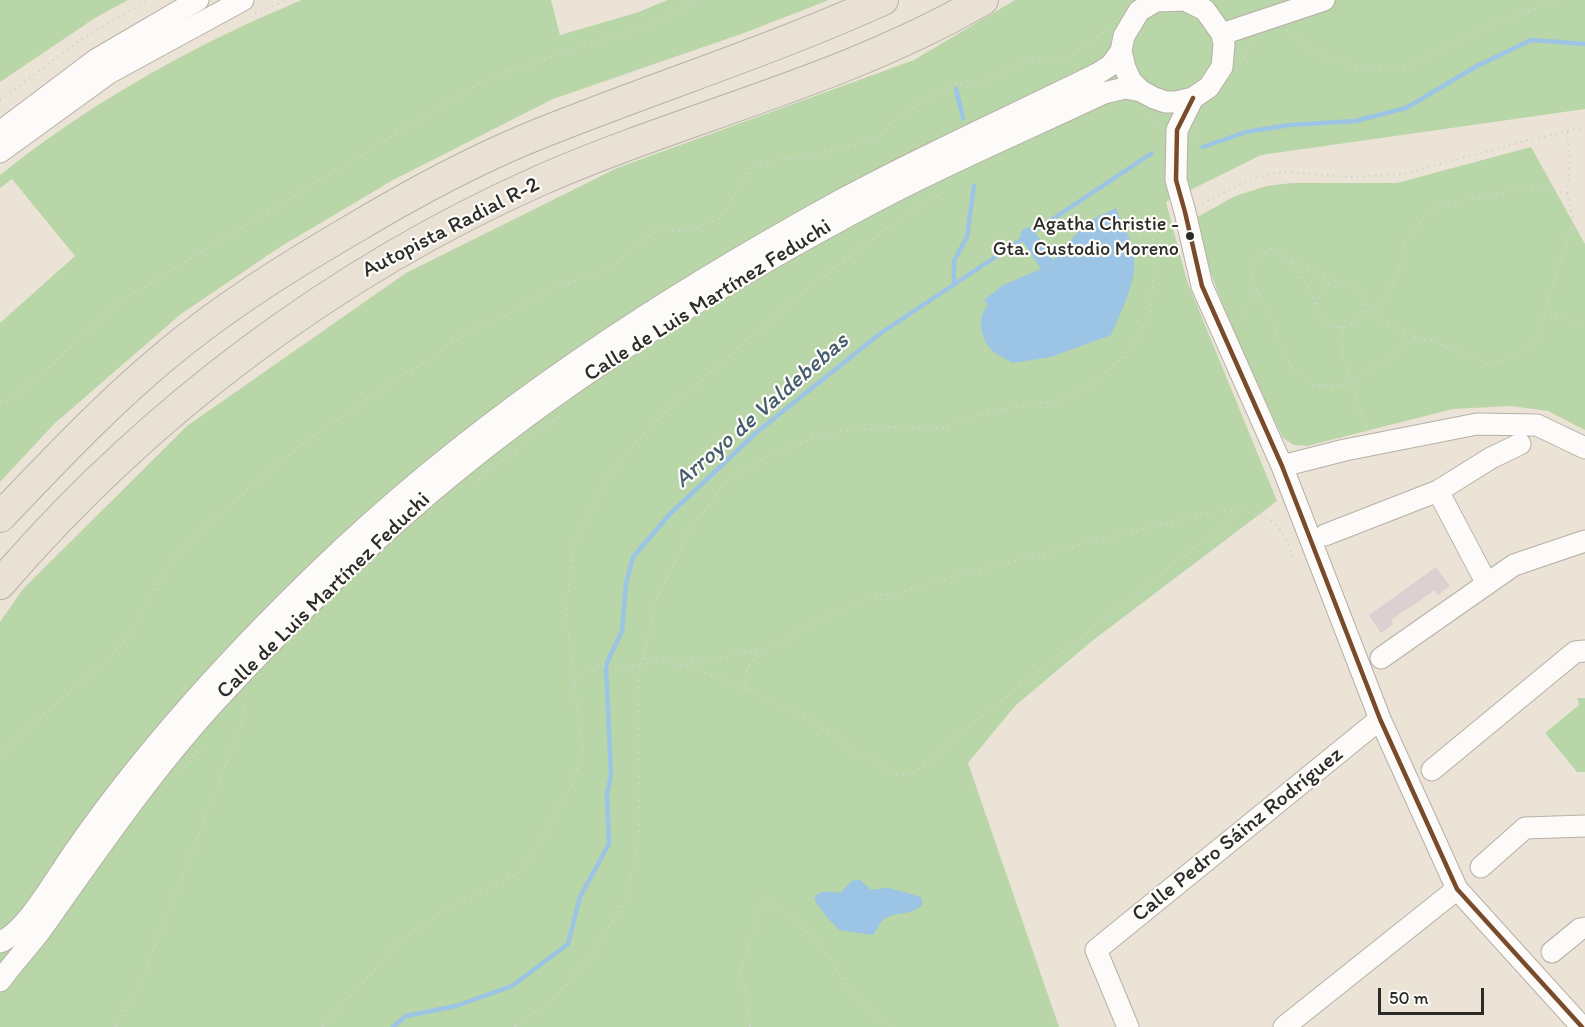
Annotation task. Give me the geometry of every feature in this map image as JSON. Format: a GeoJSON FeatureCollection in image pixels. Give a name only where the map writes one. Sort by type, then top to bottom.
{"type":"FeatureCollection","features":[{"type":"Feature","properties":{"kind":"highway","name":"Autopista Radial R-2"},"geometry":{"type":"LineString","coordinates":[[0,518],[75,438],[164,357],[250,293],[314,251],[420,190],[523,141],[822,28],[883,0]]}},
{"type":"Feature","properties":{"kind":"highway","name":"Autopista Radial R-2"},"geometry":{"type":"LineString","coordinates":[[0,584],[85,491],[150,431],[234,362],[350,281],[436,231],[542,180],[774,95],[862,59],[982,0]]}},
{"type":"Feature","properties":{"kind":"street"},"geometry":{"type":"LineString","coordinates":[[0,132],[98,59],[198,0]]}},
{"type":"Feature","properties":{"kind":"street"},"geometry":{"type":"LineString","coordinates":[[1169,131],[1193,98],[1209,87],[1222,67],[1224,44],[1222,34],[1205,10],[1185,0],[1156,0],[1139,11],[1124,36],[1121,51],[1131,81],[1147,100],[1169,113],[1169,131],[1176,180],[1202,286],[1282,466],[1320,543],[1380,719],[1457,890],[1582,1027]]}},
{"type":"Feature","properties":{"kind":"street"},"geometry":{"type":"LineString","coordinates":[[1222,34],[1324,0]]}},
{"type":"Feature","properties":{"kind":"street"},"geometry":{"type":"LineString","coordinates":[[0,152],[109,73],[247,7]]}},
{"type":"Feature","properties":{"kind":"street","name":"Calle de Luis Martínez Feduchi"},"geometry":{"type":"LineString","coordinates":[[0,942],[6,940],[24,923],[86,835],[201,692],[278,611],[419,480],[582,357],[668,301],[844,199],[1097,74],[1111,65],[1121,51]]}},
{"type":"Feature","properties":{"kind":"street","name":"Calle de Luis Martínez Feduchi"},"geometry":{"type":"LineString","coordinates":[[0,981],[38,934],[100,845],[214,703],[358,558],[430,493],[519,424],[592,371],[677,315],[851,214],[1104,93],[1125,88],[1147,100]]}},
{"type":"Feature","properties":{"kind":"street"},"geometry":{"type":"LineString","coordinates":[[1147,100],[1176,102],[1193,98]]}},
{"type":"Feature","properties":{"kind":"street"},"geometry":{"type":"LineString","coordinates":[[1282,466],[1477,424],[1537,425],[1585,448]]}},
{"type":"Feature","properties":{"kind":"street"},"geometry":{"type":"LineString","coordinates":[[1320,543],[1438,491],[1491,458],[1520,444]]}},
{"type":"Feature","properties":{"kind":"street"},"geometry":{"type":"LineString","coordinates":[[1438,491],[1487,584]]}},
{"type":"Feature","properties":{"kind":"street"},"geometry":{"type":"LineString","coordinates":[[1381,658],[1514,565],[1585,542]]}},
{"type":"Feature","properties":{"kind":"street"},"geometry":{"type":"LineString","coordinates":[[1432,770],[1575,652],[1585,651]]}},
{"type":"Feature","properties":{"kind":"street","name":"Calle Pedro Sáinz Rodríguez"},"geometry":{"type":"LineString","coordinates":[[1128,1027],[1096,950],[1380,719]]}},
{"type":"Feature","properties":{"kind":"street"},"geometry":{"type":"LineString","coordinates":[[1481,867],[1525,828],[1585,826]]}},
{"type":"Feature","properties":{"kind":"street"},"geometry":{"type":"LineString","coordinates":[[1284,1027],[1457,890]]}},
{"type":"Feature","properties":{"kind":"street"},"geometry":{"type":"LineString","coordinates":[[1552,952],[1580,929],[1585,928]]}},
{"type":"Feature","properties":{"kind":"path"},"geometry":{"type":"LineString","coordinates":[[0,100],[83,38],[148,0]]}},
{"type":"Feature","properties":{"kind":"path"},"geometry":{"type":"LineString","coordinates":[[247,7],[287,0]]}},
{"type":"Feature","properties":{"kind":"path"},"geometry":{"type":"LineString","coordinates":[[0,402],[6,401],[35,381],[116,304],[488,78],[657,22],[699,0]]}},
{"type":"Feature","properties":{"kind":"path"},"geometry":{"type":"LineString","coordinates":[[1280,24],[1298,40],[1328,57],[1373,70],[1398,70],[1503,20],[1561,0]]}},
{"type":"Feature","properties":{"kind":"path"},"geometry":{"type":"LineString","coordinates":[[0,755],[47,711],[106,662],[129,635],[171,559],[195,534],[301,445],[391,382],[435,356],[463,335],[517,309],[550,289],[608,270],[654,232],[692,230],[721,218],[751,167],[781,159],[804,158],[877,138],[891,123],[939,91],[958,83],[970,88],[1038,57],[1062,59],[1096,39],[1110,26]]}},
{"type":"Feature","properties":{"kind":"path"},"geometry":{"type":"LineString","coordinates":[[1147,100],[1155,120],[1169,131]]}},
{"type":"Feature","properties":{"kind":"path"},"geometry":{"type":"LineString","coordinates":[[515,1027],[555,997],[586,962],[624,904],[639,839],[638,677],[657,600],[690,530],[728,479],[776,452],[827,433],[891,427],[943,428],[975,416],[1014,406],[1057,401],[1090,384],[1123,358],[1149,317],[1155,268],[1154,239],[1185,212],[1253,178],[1282,172],[1353,177],[1403,174],[1529,140],[1585,128]]}},
{"type":"Feature","properties":{"kind":"path"},"geometry":{"type":"LineString","coordinates":[[1567,132],[1570,160],[1567,194],[1573,221],[1538,338],[1520,355],[1489,365],[1434,341],[1409,340],[1376,367],[1350,384],[1313,386],[1293,370],[1252,279],[1251,262],[1271,249],[1286,256],[1317,304],[1322,318],[1328,324],[1342,327],[1350,325],[1361,314],[1376,306],[1391,289],[1406,240],[1422,219],[1444,204],[1538,186],[1567,194]]}},
{"type":"Feature","properties":{"kind":"path"},"geometry":{"type":"LineString","coordinates":[[322,1027],[405,937],[446,910],[516,875],[534,850],[572,786],[582,751],[566,613],[573,548],[605,478],[651,425],[790,302],[902,217],[943,193]]}},
{"type":"Feature","properties":{"kind":"path"},"geometry":{"type":"LineString","coordinates":[[1288,260],[1337,282],[1350,283],[1360,293],[1363,300],[1361,314]]}},
{"type":"Feature","properties":{"kind":"path"},"geometry":{"type":"LineString","coordinates":[[1317,304],[1322,290],[1337,282]]}},
{"type":"Feature","properties":{"kind":"path"},"geometry":{"type":"LineString","coordinates":[[1227,342],[1257,289]]}},
{"type":"Feature","properties":{"kind":"path"},"geometry":{"type":"LineString","coordinates":[[1366,312],[1418,339]]}},
{"type":"Feature","properties":{"kind":"path"},"geometry":{"type":"LineString","coordinates":[[1544,314],[1585,324]]}},
{"type":"Feature","properties":{"kind":"path"},"geometry":{"type":"LineString","coordinates":[[1342,327],[1342,355],[1350,384],[1373,445]]}},
{"type":"Feature","properties":{"kind":"path"},"geometry":{"type":"LineString","coordinates":[[468,486],[566,412]]}},
{"type":"Feature","properties":{"kind":"path"},"geometry":{"type":"LineString","coordinates":[[643,658],[680,665],[724,679],[789,710],[809,716],[825,731],[845,741],[853,752],[877,760],[888,772],[909,776],[932,762],[953,739],[1241,511]]}},
{"type":"Feature","properties":{"kind":"path"},"geometry":{"type":"LineString","coordinates":[[680,665],[764,650],[823,618],[875,595],[890,595],[978,570],[1214,512],[1241,511],[1266,516],[1276,525],[1293,557],[1320,543]]}},
{"type":"Feature","properties":{"kind":"path"},"geometry":{"type":"LineString","coordinates":[[747,689],[744,676],[750,662],[764,650]]}},
{"type":"Feature","properties":{"kind":"path"},"geometry":{"type":"LineString","coordinates":[[574,684],[584,674],[601,664],[616,668],[629,664],[641,665]]}},
{"type":"Feature","properties":{"kind":"path"},"geometry":{"type":"LineString","coordinates":[[116,1027],[142,979],[245,715],[242,699],[235,707]]}},
{"type":"Feature","properties":{"kind":"path"},"geometry":{"type":"LineString","coordinates":[[177,776],[206,741]]}},
{"type":"Feature","properties":{"kind":"path"},"geometry":{"type":"LineString","coordinates":[[750,1027],[741,972],[764,895],[822,945],[851,993],[892,1027]]}},
{"type":"Feature","properties":{"kind":"green space"},"geometry":{"type":"Polygon","coordinates":[[[0,0],[128,0],[95,18],[0,82],[0,0]]]}},
{"type":"Feature","properties":{"kind":"green space"},"geometry":{"type":"Polygon","coordinates":[[[302,0],[551,0],[560,35],[636,13],[668,0],[829,0],[744,33],[553,99],[393,180],[280,247],[181,314],[54,424],[0,482],[0,323],[75,256],[12,179],[0,188],[0,175],[70,123],[145,77],[222,36],[302,0]]]}},
{"type":"Feature","properties":{"kind":"green space"},"geometry":{"type":"Polygon","coordinates":[[[1015,0],[1585,0],[1585,109],[1261,155],[1166,202],[1187,281],[1277,501],[1092,641],[1015,706],[968,763],[1059,1027],[0,1027],[0,622],[23,589],[187,426],[406,273],[617,168],[914,60],[1015,0]]]}},
{"type":"Feature","properties":{"kind":"green space"},"geometry":{"type":"Polygon","coordinates":[[[1531,147],[1585,244],[1585,430],[1548,411],[1511,406],[1453,409],[1307,446],[1294,445],[1283,438],[1222,303],[1194,219],[1235,196],[1267,186],[1292,183],[1397,183],[1531,147]]]}},
{"type":"Feature","properties":{"kind":"green space"},"geometry":{"type":"Polygon","coordinates":[[[1577,698],[1585,698],[1585,772],[1577,772],[1545,733],[1579,705],[1577,698]]]}},
{"type":"Feature","properties":{"kind":"water"},"geometry":{"type":"Polygon","coordinates":[[[1116,208],[1131,242],[1134,266],[1130,290],[1111,335],[1051,357],[1012,363],[993,351],[985,341],[982,330],[981,319],[988,305],[984,300],[1003,285],[1048,266],[1087,222],[1116,208]]]}},
{"type":"Feature","properties":{"kind":"water"},"geometry":{"type":"Polygon","coordinates":[[[859,879],[871,890],[890,888],[920,897],[922,905],[912,911],[886,918],[873,935],[839,930],[814,899],[822,892],[840,893],[852,881],[859,879]]]}},
{"type":"Feature","properties":{"kind":"building"},"geometry":{"type":"Polygon","coordinates":[[[1436,567],[1450,586],[1438,595],[1435,590],[1391,620],[1393,624],[1381,633],[1369,615],[1436,567]]]}},
{"type":"Feature","properties":{"kind":"waterway","name":"Arroyo de Valdebebas"},"geometry":{"type":"LineString","coordinates":[[1203,147],[1246,132],[1290,125],[1355,121],[1406,108],[1477,66],[1531,40],[1585,44]]}},
{"type":"Feature","properties":{"kind":"waterway"},"geometry":{"type":"LineString","coordinates":[[956,89],[963,118]]}},
{"type":"Feature","properties":{"kind":"waterway","name":"Arroyo de Valdebebas"},"geometry":{"type":"LineString","coordinates":[[393,1027],[406,1016],[456,1006],[512,986],[568,944],[580,897],[609,844],[607,794],[611,775],[606,665],[622,631],[626,584],[633,557],[670,514],[757,432],[881,333],[1152,153]]}},
{"type":"Feature","properties":{"kind":"waterway"},"geometry":{"type":"LineString","coordinates":[[954,284],[954,261],[967,237],[974,186]]}},
{"type":"Feature","properties":{"kind":"waterway"},"geometry":{"type":"LineString","coordinates":[[1028,235],[1048,266]]}},
{"type":"Feature","properties":{"kind":"transit line"},"geometry":{"type":"LineString","coordinates":[[1193,98],[1177,130],[1176,180],[1202,286],[1282,466],[1380,719],[1457,889],[1582,1027]]}},
{"type":"Feature","properties":{"kind":"place","name":"Agatha Christie - Gta. Custodio Moreno"},"geometry":{"type":"Point","coordinates":[1190,236]}}]}
